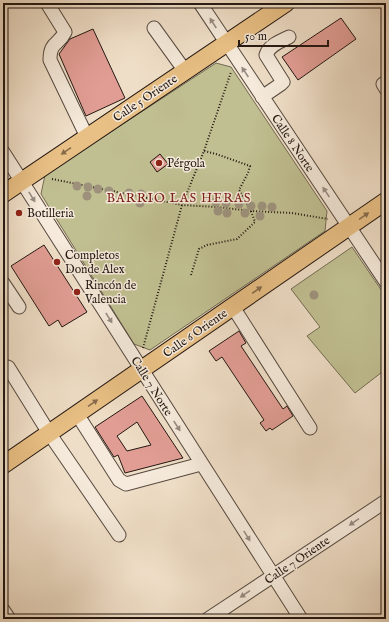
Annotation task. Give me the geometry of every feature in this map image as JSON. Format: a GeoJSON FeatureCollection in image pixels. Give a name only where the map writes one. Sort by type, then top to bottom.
{"type":"FeatureCollection","features":[{"type":"Feature","properties":{"kind":"main road","name":"Calle 5 Oriente"},"geometry":{"type":"LineString","coordinates":[[3,194],[286,3]]}},
{"type":"Feature","properties":{"kind":"main road","name":"Calle 6 Oriente"},"geometry":{"type":"LineString","coordinates":[[3,465],[77,414],[140,367],[233,307],[386,201]]}},
{"type":"Feature","properties":{"kind":"street"},"geometry":{"type":"LineString","coordinates":[[47,3],[65,32],[51,48],[50,60],[87,137]]}},
{"type":"Feature","properties":{"kind":"street","name":"Calle 8 Norte"},"geometry":{"type":"LineString","coordinates":[[200,3],[386,282]]}},
{"type":"Feature","properties":{"kind":"street"},"geometry":{"type":"LineString","coordinates":[[154,28],[185,71]]}},
{"type":"Feature","properties":{"kind":"street"},"geometry":{"type":"LineString","coordinates":[[262,97],[283,82],[266,54],[267,50],[289,37]]}},
{"type":"Feature","properties":{"kind":"street","name":"Calle 7 Norte"},"geometry":{"type":"LineString","coordinates":[[3,152],[26,178],[140,367],[301,619]]}},
{"type":"Feature","properties":{"kind":"street"},"geometry":{"type":"LineString","coordinates":[[3,283],[19,307]]}},
{"type":"Feature","properties":{"kind":"street"},"geometry":{"type":"LineString","coordinates":[[233,307],[310,428]]}},
{"type":"Feature","properties":{"kind":"street"},"geometry":{"type":"LineString","coordinates":[[8,367],[49,433],[119,535]]}},
{"type":"Feature","properties":{"kind":"street"},"geometry":{"type":"LineString","coordinates":[[77,414],[119,480],[126,484],[201,464]]}},
{"type":"Feature","properties":{"kind":"street","name":"Calle 7 Oriente"},"geometry":{"type":"LineString","coordinates":[[208,619],[386,501]]}},
{"type":"Feature","properties":{"kind":"street"},"geometry":{"type":"LineString","coordinates":[[3,610],[9,619]]}},
{"type":"Feature","properties":{"kind":"path"},"geometry":{"type":"LineString","coordinates":[[140,367],[182,205],[204,150],[236,58]]}},
{"type":"Feature","properties":{"kind":"path"},"geometry":{"type":"LineString","coordinates":[[191,275],[199,249],[207,245],[237,238],[255,222],[251,211],[239,190],[248,174],[250,166],[204,150]]}},
{"type":"Feature","properties":{"kind":"path"},"geometry":{"type":"LineString","coordinates":[[26,178],[182,205],[292,213],[326,218],[349,226]]}},
{"type":"Feature","properties":{"kind":"shaded area"},"geometry":{"type":"Polygon","coordinates":[[[216,63],[231,67],[327,211],[325,231],[150,350],[134,344],[41,194],[45,175],[216,63]]]}},
{"type":"Feature","properties":{"kind":"shaded area"},"geometry":{"type":"Polygon","coordinates":[[[352,247],[386,297],[386,369],[355,393],[307,336],[320,327],[291,289],[352,247]]]}},
{"type":"Feature","properties":{"kind":"building"},"geometry":{"type":"Polygon","coordinates":[[[341,18],[356,39],[298,80],[282,57],[341,18]]]}},
{"type":"Feature","properties":{"kind":"building"},"geometry":{"type":"Polygon","coordinates":[[[93,29],[125,98],[86,116],[59,54],[70,39],[93,29]]]}},
{"type":"Feature","properties":{"kind":"building","name":"Pérgola"},"geometry":{"type":"Polygon","coordinates":[[[160,154],[168,164],[157,172],[150,162],[160,154]]]}},
{"type":"Feature","properties":{"kind":"building"},"geometry":{"type":"Polygon","coordinates":[[[44,245],[87,312],[62,327],[58,320],[49,326],[11,266],[44,245]]]}},
{"type":"Feature","properties":{"kind":"building"},"geometry":{"type":"Polygon","coordinates":[[[239,331],[246,343],[241,346],[283,409],[287,406],[293,416],[272,430],[270,428],[266,431],[260,423],[264,420],[222,357],[216,361],[209,351],[239,331]]]}},
{"type":"Feature","properties":{"kind":"building"},"geometry":{"type":"Polygon","coordinates":[[[142,396],[183,458],[125,473],[118,455],[114,457],[95,427],[142,396]],[[137,422],[117,436],[127,451],[151,445],[137,422]]]}},
{"type":"Feature","properties":{"kind":"place","name":"Pérgola"},"geometry":{"type":"Point","coordinates":[159,163]}},
{"type":"Feature","properties":{"kind":"place","name":"Botilleria"},"geometry":{"type":"Point","coordinates":[19,213]}},
{"type":"Feature","properties":{"kind":"place","name":"Completos Donde Alex"},"geometry":{"type":"Point","coordinates":[57,262]}},
{"type":"Feature","properties":{"kind":"place","name":"Rincón de Valencia"},"geometry":{"type":"Point","coordinates":[77,292]}},
{"type":"Feature","properties":{"kind":"district","name":"BARRIO LAS HERAS"},"geometry":{"type":"Point","coordinates":[179,197]}}]}
